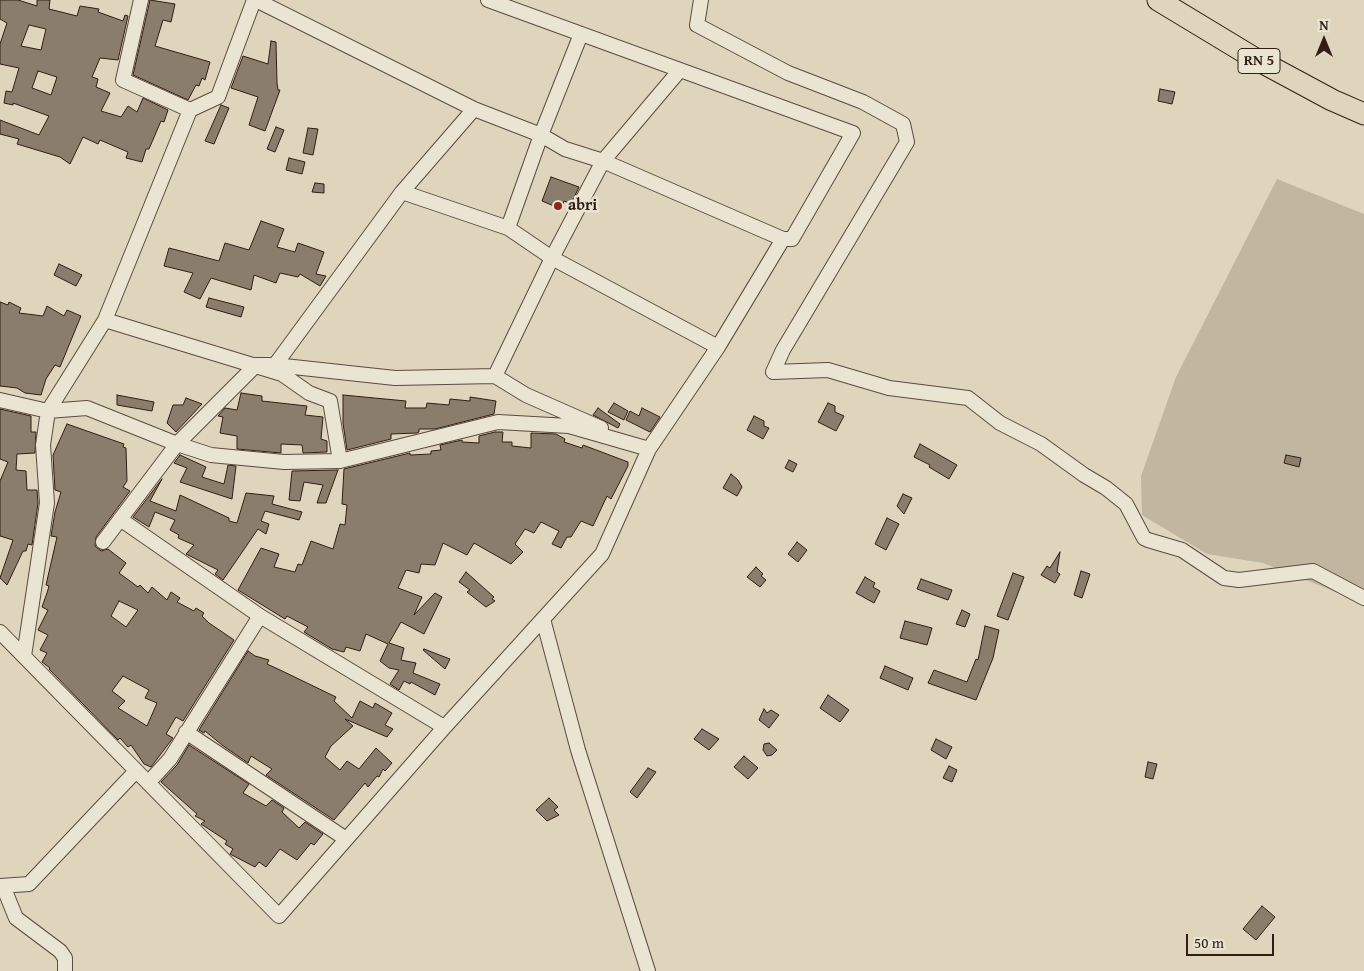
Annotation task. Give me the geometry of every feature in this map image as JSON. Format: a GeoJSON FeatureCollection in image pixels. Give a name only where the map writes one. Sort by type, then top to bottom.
{"type":"FeatureCollection","features":[{"type":"Feature","properties":{"kind":"main road","name":"RN 5"},"geometry":{"type":"LineString","coordinates":[[1158,0],[1254,58],[1332,100],[1364,114]]}},
{"type":"Feature","properties":{"kind":"street"},"geometry":{"type":"LineString","coordinates":[[140,0],[123,80],[190,110]]}},
{"type":"Feature","properties":{"kind":"street"},"geometry":{"type":"LineString","coordinates":[[24,656],[46,503],[43,445],[48,411],[105,320],[190,110],[218,97],[255,0],[474,109],[541,135],[565,149],[603,161],[783,238],[792,239],[853,133],[488,0]]}},
{"type":"Feature","properties":{"kind":"street"},"geometry":{"type":"LineString","coordinates":[[701,0],[697,25],[788,73],[863,102],[904,124],[907,142],[783,350],[773,372],[828,370],[889,388],[968,398],[1000,423],[1041,444],[1084,475],[1106,488],[1126,504],[1144,538],[1182,550],[1224,578],[1239,580],[1313,571],[1364,598]]}},
{"type":"Feature","properties":{"kind":"street"},"geometry":{"type":"LineString","coordinates":[[508,228],[541,135],[581,34]]}},
{"type":"Feature","properties":{"kind":"street"},"geometry":{"type":"LineString","coordinates":[[495,376],[552,258],[603,161],[680,70]]}},
{"type":"Feature","properties":{"kind":"street"},"geometry":{"type":"LineString","coordinates":[[275,365],[402,192],[474,109]]}},
{"type":"Feature","properties":{"kind":"street"},"geometry":{"type":"LineString","coordinates":[[402,192],[508,228],[552,258],[718,347]]}},
{"type":"Feature","properties":{"kind":"street"},"geometry":{"type":"LineString","coordinates":[[0,632],[279,916],[444,728],[602,554],[649,449],[718,347],[783,238]]}},
{"type":"Feature","properties":{"kind":"street"},"geometry":{"type":"LineString","coordinates":[[105,320],[282,374],[309,394],[330,401],[340,461]]}},
{"type":"Feature","properties":{"kind":"street"},"geometry":{"type":"LineString","coordinates":[[103,542],[177,444],[256,365],[275,365],[394,378],[495,376],[526,395],[649,449]]}},
{"type":"Feature","properties":{"kind":"street"},"geometry":{"type":"LineString","coordinates":[[0,400],[48,411],[87,408],[177,444],[211,454],[284,462],[340,461],[498,422],[569,426],[649,449]]}},
{"type":"Feature","properties":{"kind":"street"},"geometry":{"type":"LineString","coordinates":[[120,519],[260,616],[444,728]]}},
{"type":"Feature","properties":{"kind":"street"},"geometry":{"type":"LineString","coordinates":[[148,783],[168,763],[260,616]]}},
{"type":"Feature","properties":{"kind":"street"},"geometry":{"type":"LineString","coordinates":[[543,619],[578,750],[648,971]]}},
{"type":"Feature","properties":{"kind":"street"},"geometry":{"type":"LineString","coordinates":[[186,732],[346,839]]}},
{"type":"Feature","properties":{"kind":"street"},"geometry":{"type":"LineString","coordinates":[[65,971],[65,958],[60,951],[16,918],[2,886],[28,884],[136,771]]}},
{"type":"Feature","properties":{"kind":"shaded area"},"geometry":{"type":"Polygon","coordinates":[[[1277,179],[1364,214],[1364,607],[1336,592],[1263,563],[1207,554],[1142,515],[1141,476],[1176,377],[1277,179]]]}},
{"type":"Feature","properties":{"kind":"building"},"geometry":{"type":"Polygon","coordinates":[[[0,0],[18,0],[37,6],[37,0],[50,0],[49,9],[77,16],[80,6],[99,9],[98,12],[123,21],[125,15],[128,16],[118,60],[100,58],[92,77],[98,79],[96,87],[110,93],[101,111],[121,117],[128,106],[137,112],[143,98],[168,110],[164,122],[161,121],[149,149],[146,149],[142,162],[126,158],[128,152],[100,140],[98,144],[83,137],[70,164],[60,157],[17,144],[19,139],[0,134],[0,120],[39,135],[49,116],[13,103],[13,105],[4,103],[6,91],[12,92],[19,68],[0,64],[0,44],[7,23],[0,19],[0,0]],[[29,25],[21,46],[41,50],[46,29],[29,25]],[[38,71],[32,88],[51,95],[57,77],[38,71]]]}},
{"type":"Feature","properties":{"kind":"building"},"geometry":{"type":"Polygon","coordinates":[[[150,0],[175,4],[171,22],[163,20],[155,46],[210,62],[205,80],[202,78],[199,86],[196,85],[188,100],[133,75],[150,0]]]}},
{"type":"Feature","properties":{"kind":"building"},"geometry":{"type":"Polygon","coordinates":[[[271,41],[276,42],[277,83],[278,90],[280,90],[265,131],[249,125],[258,97],[231,88],[243,56],[268,64],[271,41]]]}},
{"type":"Feature","properties":{"kind":"building"},"geometry":{"type":"Polygon","coordinates":[[[1160,89],[1175,92],[1172,104],[1158,101],[1160,89]]]}},
{"type":"Feature","properties":{"kind":"building"},"geometry":{"type":"Polygon","coordinates":[[[221,105],[229,108],[214,144],[205,141],[221,105]]]}},
{"type":"Feature","properties":{"kind":"building"},"geometry":{"type":"Polygon","coordinates":[[[276,127],[284,130],[275,152],[267,149],[276,127]]]}},
{"type":"Feature","properties":{"kind":"building"},"geometry":{"type":"Polygon","coordinates":[[[308,128],[318,129],[313,155],[303,153],[308,128]]]}},
{"type":"Feature","properties":{"kind":"building"},"geometry":{"type":"Polygon","coordinates":[[[289,158],[305,162],[302,174],[286,170],[289,158]]]}},
{"type":"Feature","properties":{"kind":"building"},"geometry":{"type":"Polygon","coordinates":[[[551,177],[579,187],[571,204],[564,201],[561,209],[542,201],[551,177]]]}},
{"type":"Feature","properties":{"kind":"building"},"geometry":{"type":"Polygon","coordinates":[[[315,183],[324,184],[324,193],[312,192],[315,183]]]}},
{"type":"Feature","properties":{"kind":"building"},"geometry":{"type":"Polygon","coordinates":[[[261,221],[284,229],[277,247],[295,252],[298,243],[324,252],[316,274],[326,276],[320,286],[300,274],[298,277],[280,273],[276,283],[254,275],[251,290],[211,278],[200,299],[184,292],[193,273],[164,266],[169,248],[219,261],[225,243],[249,250],[261,221]]]}},
{"type":"Feature","properties":{"kind":"building"},"geometry":{"type":"Polygon","coordinates":[[[59,264],[82,275],[76,286],[54,275],[59,264]]]}},
{"type":"Feature","properties":{"kind":"building"},"geometry":{"type":"Polygon","coordinates":[[[209,298],[244,307],[241,317],[206,307],[209,298]]]}},
{"type":"Feature","properties":{"kind":"building"},"geometry":{"type":"Polygon","coordinates":[[[0,302],[8,305],[9,302],[21,308],[19,313],[43,316],[47,306],[64,316],[67,310],[81,316],[60,367],[55,365],[46,379],[41,395],[25,393],[17,388],[0,386],[0,302]]]}},
{"type":"Feature","properties":{"kind":"building"},"geometry":{"type":"Polygon","coordinates":[[[241,393],[262,396],[262,401],[307,406],[305,415],[323,417],[321,439],[327,441],[327,452],[303,453],[302,445],[281,444],[281,453],[237,449],[237,436],[220,433],[223,417],[218,416],[225,408],[237,410],[241,393]]]}},
{"type":"Feature","properties":{"kind":"building"},"geometry":{"type":"Polygon","coordinates":[[[117,395],[154,402],[152,411],[117,405],[117,395]]]}},
{"type":"Feature","properties":{"kind":"building"},"geometry":{"type":"Polygon","coordinates":[[[343,395],[406,401],[405,408],[426,408],[427,403],[449,405],[450,399],[470,401],[470,397],[496,401],[494,414],[435,429],[419,429],[417,433],[391,434],[391,439],[347,450],[343,423],[343,395]]]}},
{"type":"Feature","properties":{"kind":"building"},"geometry":{"type":"Polygon","coordinates":[[[186,398],[202,404],[176,432],[167,423],[173,405],[183,405],[186,398]]]}},
{"type":"Feature","properties":{"kind":"building"},"geometry":{"type":"Polygon","coordinates":[[[614,403],[628,411],[624,420],[608,412],[614,403]]]}},
{"type":"Feature","properties":{"kind":"building"},"geometry":{"type":"Polygon","coordinates":[[[828,403],[835,406],[835,412],[844,416],[836,431],[818,422],[828,403]]]}},
{"type":"Feature","properties":{"kind":"building"},"geometry":{"type":"Polygon","coordinates":[[[598,408],[620,424],[618,428],[593,415],[598,408]]]}},
{"type":"Feature","properties":{"kind":"building"},"geometry":{"type":"Polygon","coordinates":[[[642,408],[660,417],[650,432],[626,420],[630,411],[639,416],[642,408]]]}},
{"type":"Feature","properties":{"kind":"building"},"geometry":{"type":"Polygon","coordinates":[[[0,409],[31,416],[31,432],[36,432],[35,453],[17,454],[16,470],[26,471],[27,490],[37,490],[38,503],[32,545],[28,544],[26,551],[23,551],[7,585],[0,578],[13,540],[0,536],[0,481],[8,462],[0,459],[0,409]]]}},
{"type":"Feature","properties":{"kind":"building"},"geometry":{"type":"Polygon","coordinates":[[[754,416],[764,421],[764,426],[769,428],[763,439],[747,430],[754,416]]]}},
{"type":"Feature","properties":{"kind":"building"},"geometry":{"type":"Polygon","coordinates":[[[67,424],[124,444],[123,447],[126,448],[127,481],[123,487],[130,491],[96,537],[95,546],[101,551],[108,549],[126,563],[119,573],[138,587],[140,585],[148,593],[152,587],[167,600],[171,592],[180,598],[177,602],[194,611],[196,608],[204,613],[202,616],[209,623],[234,640],[183,721],[176,717],[166,734],[173,738],[151,767],[144,764],[131,745],[128,747],[120,738],[118,740],[50,668],[42,662],[47,653],[40,650],[48,635],[38,630],[48,610],[42,607],[49,586],[46,585],[57,537],[51,536],[61,492],[55,490],[53,455],[67,424]],[[119,601],[111,616],[126,627],[138,610],[119,601]],[[123,676],[112,691],[125,701],[118,708],[147,726],[157,703],[145,698],[149,690],[123,676]]]}},
{"type":"Feature","properties":{"kind":"building"},"geometry":{"type":"Polygon","coordinates":[[[503,432],[502,442],[512,442],[512,446],[531,448],[531,433],[556,434],[565,439],[564,442],[582,448],[583,445],[628,462],[628,466],[611,499],[607,496],[593,526],[581,521],[571,537],[567,537],[561,548],[552,544],[559,531],[541,522],[534,533],[525,529],[515,544],[523,552],[511,564],[474,543],[467,555],[443,543],[435,565],[421,564],[419,573],[406,570],[398,588],[422,597],[414,615],[435,593],[442,597],[424,634],[401,622],[389,643],[404,648],[401,660],[416,663],[413,673],[440,684],[435,695],[411,682],[410,684],[404,681],[399,690],[390,684],[399,670],[389,668],[380,661],[388,644],[366,634],[360,651],[346,647],[344,652],[332,649],[304,632],[308,627],[287,616],[285,619],[238,590],[261,548],[279,554],[274,567],[295,572],[298,564],[302,565],[311,541],[333,549],[340,524],[345,525],[347,505],[342,504],[344,469],[410,453],[410,455],[431,454],[431,451],[441,450],[440,445],[462,440],[462,442],[479,443],[479,436],[503,432]]]}},
{"type":"Feature","properties":{"kind":"building"},"geometry":{"type":"Polygon","coordinates":[[[920,444],[957,465],[949,479],[929,467],[930,465],[914,457],[920,444]]]}},
{"type":"Feature","properties":{"kind":"building"},"geometry":{"type":"Polygon","coordinates":[[[180,455],[206,467],[202,477],[224,484],[228,465],[236,466],[232,499],[180,482],[187,468],[174,463],[180,455]]]}},
{"type":"Feature","properties":{"kind":"building"},"geometry":{"type":"Polygon","coordinates":[[[1286,455],[1301,458],[1299,467],[1284,463],[1286,455]]]}},
{"type":"Feature","properties":{"kind":"building"},"geometry":{"type":"Polygon","coordinates":[[[789,460],[797,464],[793,472],[785,468],[789,460]]]}},
{"type":"Feature","properties":{"kind":"building"},"geometry":{"type":"Polygon","coordinates":[[[338,470],[326,503],[317,503],[323,485],[304,482],[300,501],[289,500],[292,471],[338,470]]]}},
{"type":"Feature","properties":{"kind":"building"},"geometry":{"type":"Polygon","coordinates":[[[731,474],[742,487],[737,496],[723,488],[731,474]]]}},
{"type":"Feature","properties":{"kind":"building"},"geometry":{"type":"Polygon","coordinates":[[[162,479],[150,501],[176,511],[180,495],[229,518],[229,521],[237,523],[246,493],[274,496],[272,504],[302,512],[299,520],[265,511],[261,521],[269,524],[266,534],[258,529],[223,580],[215,574],[218,570],[186,554],[194,545],[178,538],[179,535],[170,530],[175,520],[155,512],[149,527],[133,517],[162,479]]]}},
{"type":"Feature","properties":{"kind":"building"},"geometry":{"type":"Polygon","coordinates":[[[903,494],[912,498],[904,514],[897,506],[903,494]]]}},
{"type":"Feature","properties":{"kind":"building"},"geometry":{"type":"Polygon","coordinates":[[[887,518],[899,524],[886,550],[875,544],[887,518]]]}},
{"type":"Feature","properties":{"kind":"building"},"geometry":{"type":"Polygon","coordinates":[[[797,542],[807,550],[798,562],[788,554],[797,542]]]}},
{"type":"Feature","properties":{"kind":"building"},"geometry":{"type":"Polygon","coordinates":[[[1060,552],[1057,572],[1060,574],[1055,583],[1041,575],[1047,566],[1050,568],[1060,552]]]}},
{"type":"Feature","properties":{"kind":"building"},"geometry":{"type":"Polygon","coordinates":[[[756,567],[763,574],[761,576],[766,580],[760,587],[747,577],[756,567]]]}},
{"type":"Feature","properties":{"kind":"building"},"geometry":{"type":"Polygon","coordinates":[[[1081,571],[1090,574],[1082,598],[1074,595],[1081,571]]]}},
{"type":"Feature","properties":{"kind":"building"},"geometry":{"type":"Polygon","coordinates":[[[466,572],[494,597],[492,599],[495,601],[486,607],[467,592],[470,590],[459,582],[466,572]]]}},
{"type":"Feature","properties":{"kind":"building"},"geometry":{"type":"Polygon","coordinates":[[[1013,573],[1024,577],[1008,620],[997,616],[1013,573]]]}},
{"type":"Feature","properties":{"kind":"building"},"geometry":{"type":"Polygon","coordinates":[[[865,577],[875,583],[873,587],[880,591],[874,603],[856,593],[865,577]]]}},
{"type":"Feature","properties":{"kind":"building"},"geometry":{"type":"Polygon","coordinates":[[[921,579],[952,590],[948,600],[917,589],[921,579]]]}},
{"type":"Feature","properties":{"kind":"building"},"geometry":{"type":"Polygon","coordinates":[[[962,610],[970,614],[965,627],[956,624],[962,610]]]}},
{"type":"Feature","properties":{"kind":"building"},"geometry":{"type":"Polygon","coordinates":[[[905,621],[932,628],[927,645],[900,638],[905,621]]]}},
{"type":"Feature","properties":{"kind":"building"},"geometry":{"type":"Polygon","coordinates":[[[985,626],[999,630],[993,658],[976,700],[928,683],[934,670],[967,682],[976,659],[978,660],[985,626]]]}},
{"type":"Feature","properties":{"kind":"building"},"geometry":{"type":"Polygon","coordinates":[[[423,650],[450,659],[445,669],[423,650]]]}},
{"type":"Feature","properties":{"kind":"building"},"geometry":{"type":"Polygon","coordinates":[[[248,651],[255,656],[269,660],[267,664],[336,697],[334,701],[352,718],[360,701],[373,708],[375,703],[392,713],[385,725],[393,729],[387,737],[345,719],[353,726],[331,746],[325,757],[340,770],[347,761],[359,769],[376,748],[392,763],[385,771],[383,769],[379,777],[377,776],[368,787],[365,783],[334,820],[266,775],[272,769],[251,756],[248,763],[205,731],[204,733],[199,730],[248,651]]]}},
{"type":"Feature","properties":{"kind":"building"},"geometry":{"type":"Polygon","coordinates":[[[885,666],[913,678],[908,690],[880,678],[885,666]]]}},
{"type":"Feature","properties":{"kind":"building"},"geometry":{"type":"Polygon","coordinates":[[[828,695],[849,710],[840,722],[820,708],[828,695]]]}},
{"type":"Feature","properties":{"kind":"building"},"geometry":{"type":"Polygon","coordinates":[[[764,709],[767,713],[771,710],[779,715],[769,728],[759,720],[764,709]]]}},
{"type":"Feature","properties":{"kind":"building"},"geometry":{"type":"Polygon","coordinates":[[[702,729],[719,739],[709,750],[694,739],[702,729]]]}},
{"type":"Feature","properties":{"kind":"building"},"geometry":{"type":"Polygon","coordinates":[[[936,739],[952,747],[946,759],[931,750],[936,739]]]}},
{"type":"Feature","properties":{"kind":"building"},"geometry":{"type":"Polygon","coordinates":[[[769,743],[777,750],[772,755],[767,756],[763,750],[764,744],[769,743]]]}},
{"type":"Feature","properties":{"kind":"building"},"geometry":{"type":"Polygon","coordinates":[[[189,745],[249,784],[243,793],[266,806],[272,800],[284,808],[282,812],[299,828],[305,822],[323,834],[314,845],[311,843],[297,860],[280,849],[266,867],[259,862],[255,867],[230,854],[233,849],[225,844],[227,841],[201,824],[205,821],[195,816],[197,814],[161,782],[177,765],[189,745]]]}},
{"type":"Feature","properties":{"kind":"building"},"geometry":{"type":"Polygon","coordinates":[[[744,756],[758,768],[748,779],[734,767],[744,756]]]}},
{"type":"Feature","properties":{"kind":"building"},"geometry":{"type":"Polygon","coordinates":[[[1148,762],[1157,764],[1153,779],[1145,777],[1148,762]]]}},
{"type":"Feature","properties":{"kind":"building"},"geometry":{"type":"Polygon","coordinates":[[[949,766],[957,770],[952,782],[943,778],[949,766]]]}},
{"type":"Feature","properties":{"kind":"building"},"geometry":{"type":"Polygon","coordinates":[[[648,768],[656,772],[637,798],[630,792],[648,768]]]}},
{"type":"Feature","properties":{"kind":"building"},"geometry":{"type":"Polygon","coordinates":[[[549,798],[558,807],[554,810],[559,815],[547,821],[536,810],[549,798]]]}},
{"type":"Feature","properties":{"kind":"building"},"geometry":{"type":"Polygon","coordinates":[[[1262,906],[1275,917],[1256,940],[1243,929],[1262,906]]]}},
{"type":"Feature","properties":{"kind":"place","name":"abri"},"geometry":{"type":"Point","coordinates":[558,206]}}]}
